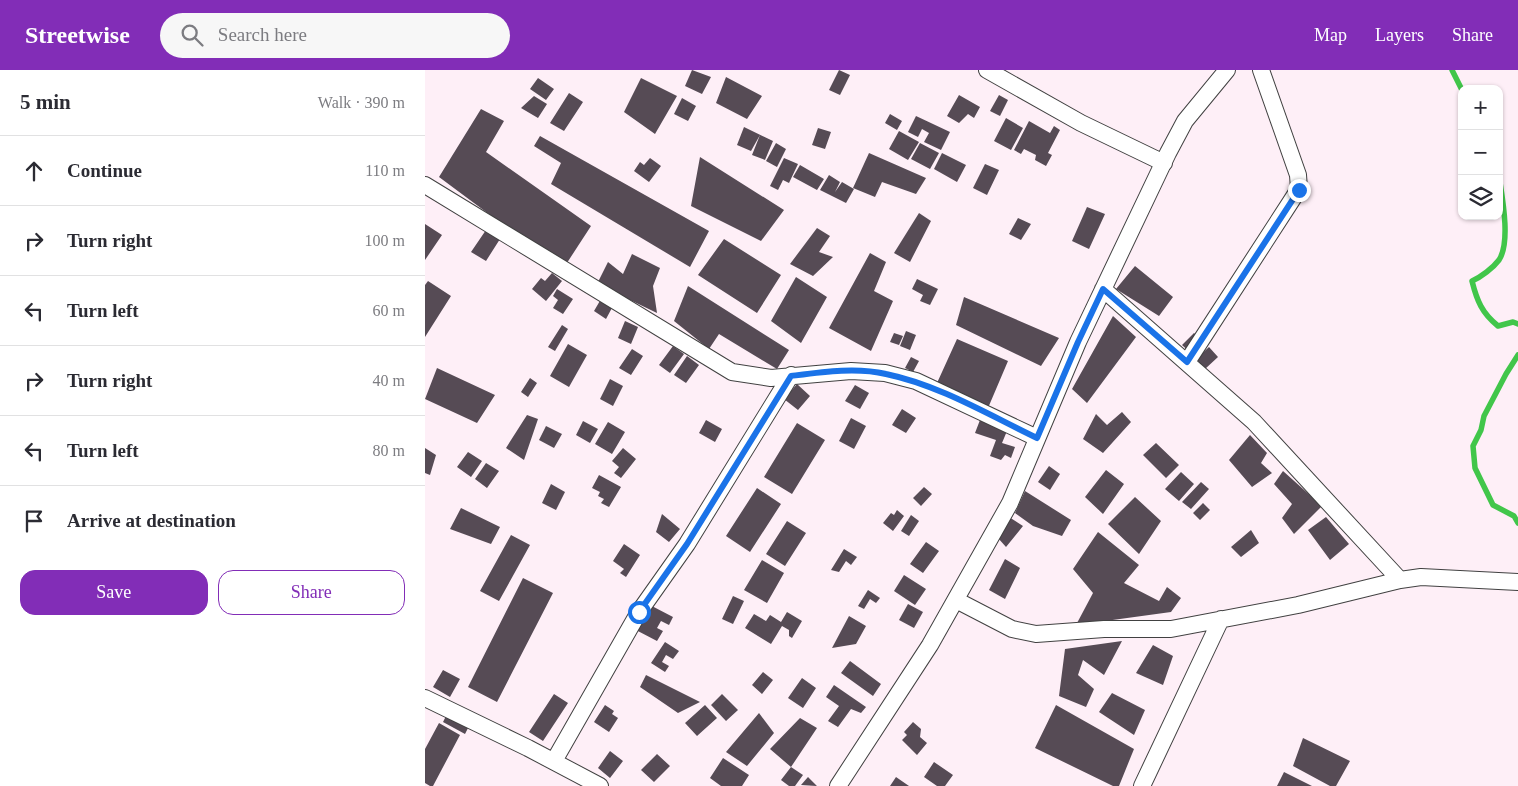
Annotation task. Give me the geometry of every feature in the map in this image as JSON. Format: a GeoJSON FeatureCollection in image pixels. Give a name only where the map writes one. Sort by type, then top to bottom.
{"type":"FeatureCollection","features":[{"type":"Feature","properties":{"kind":"street"},"geometry":{"type":"LineString","coordinates":[[987,70],[1081,123],[1164,163]]}},
{"type":"Feature","properties":{"kind":"street"},"geometry":{"type":"LineString","coordinates":[[838,786],[930,645],[1010,503],[1078,342],[1185,120],[1227,70]]}},
{"type":"Feature","properties":{"kind":"street"},"geometry":{"type":"LineString","coordinates":[[1187,362],[1299,190],[1298,175],[1261,70]]}},
{"type":"Feature","properties":{"kind":"street"},"geometry":{"type":"LineString","coordinates":[[425,185],[733,372],[771,378],[851,370],[885,373],[916,382],[1037,438]]}},
{"type":"Feature","properties":{"kind":"street"},"geometry":{"type":"LineString","coordinates":[[1103,289],[1254,422],[1400,580]]}},
{"type":"Feature","properties":{"kind":"street"},"geometry":{"type":"LineString","coordinates":[[553,761],[639,612],[687,544],[791,376]]}},
{"type":"Feature","properties":{"kind":"street"},"geometry":{"type":"LineString","coordinates":[[956,600],[1012,629],[1036,634],[1104,629],[1171,628],[1298,605],[1400,580],[1421,577],[1518,582]]}},
{"type":"Feature","properties":{"kind":"street"},"geometry":{"type":"LineString","coordinates":[[1142,786],[1221,619]]}},
{"type":"Feature","properties":{"kind":"street"},"geometry":{"type":"LineString","coordinates":[[425,698],[600,786]]}},
{"type":"Feature","properties":{"kind":"building"},"geometry":{"type":"Polygon","coordinates":[[[692,70],[711,77],[702,94],[685,86],[692,70]]]}},
{"type":"Feature","properties":{"kind":"building"},"geometry":{"type":"Polygon","coordinates":[[[839,70],[850,75],[840,95],[829,90],[839,70]]]}},
{"type":"Feature","properties":{"kind":"building"},"geometry":{"type":"Polygon","coordinates":[[[726,77],[762,96],[747,119],[716,103],[726,77]]]}},
{"type":"Feature","properties":{"kind":"building"},"geometry":{"type":"Polygon","coordinates":[[[538,78],[554,89],[546,100],[530,89],[538,78]]]}},
{"type":"Feature","properties":{"kind":"building"},"geometry":{"type":"Polygon","coordinates":[[[641,78],[677,96],[655,134],[624,112],[641,78]]]}},
{"type":"Feature","properties":{"kind":"building"},"geometry":{"type":"Polygon","coordinates":[[[569,93],[583,102],[564,131],[550,123],[569,93]]]}},
{"type":"Feature","properties":{"kind":"building"},"geometry":{"type":"Polygon","coordinates":[[[959,95],[980,107],[974,118],[968,114],[959,123],[947,116],[959,95]]]}},
{"type":"Feature","properties":{"kind":"building"},"geometry":{"type":"Polygon","coordinates":[[[999,95],[1008,100],[1000,116],[990,111],[999,95]]]}},
{"type":"Feature","properties":{"kind":"building"},"geometry":{"type":"Polygon","coordinates":[[[534,96],[547,104],[538,118],[521,108],[534,96]]]}},
{"type":"Feature","properties":{"kind":"building"},"geometry":{"type":"Polygon","coordinates":[[[682,98],[696,106],[688,121],[674,114],[682,98]]]}},
{"type":"Feature","properties":{"kind":"building"},"geometry":{"type":"Polygon","coordinates":[[[481,109],[504,121],[486,152],[591,226],[563,269],[439,177],[481,109]]]}},
{"type":"Feature","properties":{"kind":"building"},"geometry":{"type":"Polygon","coordinates":[[[890,114],[902,121],[897,130],[885,123],[890,114]]]}},
{"type":"Feature","properties":{"kind":"building"},"geometry":{"type":"Polygon","coordinates":[[[916,116],[950,132],[941,150],[924,142],[929,133],[922,129],[918,137],[908,132],[916,116]]]}},
{"type":"Feature","properties":{"kind":"building"},"geometry":{"type":"Polygon","coordinates":[[[1006,118],[1023,128],[1011,150],[994,141],[1006,118]]]}},
{"type":"Feature","properties":{"kind":"building"},"geometry":{"type":"Polygon","coordinates":[[[1029,121],[1050,133],[1054,126],[1060,130],[1048,153],[1052,155],[1046,166],[1035,160],[1036,155],[1024,149],[1021,154],[1014,150],[1029,121]]]}},
{"type":"Feature","properties":{"kind":"building"},"geometry":{"type":"Polygon","coordinates":[[[744,127],[773,141],[765,160],[752,155],[760,135],[751,151],[737,145],[744,127]]]}},
{"type":"Feature","properties":{"kind":"building"},"geometry":{"type":"Polygon","coordinates":[[[818,128],[831,132],[825,149],[812,145],[818,128]]]}},
{"type":"Feature","properties":{"kind":"building"},"geometry":{"type":"Polygon","coordinates":[[[899,131],[919,142],[908,160],[889,149],[899,131]]]}},
{"type":"Feature","properties":{"kind":"building"},"geometry":{"type":"Polygon","coordinates":[[[540,136],[709,231],[690,267],[551,184],[561,163],[534,146],[540,136]]]}},
{"type":"Feature","properties":{"kind":"building"},"geometry":{"type":"Polygon","coordinates":[[[776,143],[786,149],[777,167],[766,161],[776,143]]]}},
{"type":"Feature","properties":{"kind":"building"},"geometry":{"type":"Polygon","coordinates":[[[920,143],[939,153],[930,169],[911,159],[920,143]]]}},
{"type":"Feature","properties":{"kind":"building"},"geometry":{"type":"Polygon","coordinates":[[[869,153],[926,178],[916,194],[882,182],[875,197],[853,188],[869,153]]]}},
{"type":"Feature","properties":{"kind":"building"},"geometry":{"type":"Polygon","coordinates":[[[942,153],[966,165],[957,182],[934,169],[942,153]]]}},
{"type":"Feature","properties":{"kind":"building"},"geometry":{"type":"Polygon","coordinates":[[[700,157],[784,210],[761,241],[691,206],[700,157]]]}},
{"type":"Feature","properties":{"kind":"building"},"geometry":{"type":"Polygon","coordinates":[[[650,158],[661,166],[649,182],[634,171],[640,162],[644,165],[650,158]]]}},
{"type":"Feature","properties":{"kind":"building"},"geometry":{"type":"Polygon","coordinates":[[[784,158],[798,164],[789,183],[783,180],[778,190],[770,186],[784,158]]]}},
{"type":"Feature","properties":{"kind":"building"},"geometry":{"type":"Polygon","coordinates":[[[985,164],[999,170],[987,195],[973,188],[985,164]]]}},
{"type":"Feature","properties":{"kind":"building"},"geometry":{"type":"Polygon","coordinates":[[[800,165],[824,179],[817,190],[793,177],[800,165]]]}},
{"type":"Feature","properties":{"kind":"building"},"geometry":{"type":"Polygon","coordinates":[[[829,175],[840,182],[835,192],[842,182],[854,189],[846,203],[820,190],[829,175]]]}},
{"type":"Feature","properties":{"kind":"building"},"geometry":{"type":"Polygon","coordinates":[[[1087,207],[1105,214],[1089,249],[1072,241],[1087,207]]]}},
{"type":"Feature","properties":{"kind":"building"},"geometry":{"type":"Polygon","coordinates":[[[919,213],[931,221],[910,262],[894,253],[919,213]]]}},
{"type":"Feature","properties":{"kind":"building"},"geometry":{"type":"Polygon","coordinates":[[[1018,218],[1031,224],[1021,240],[1009,234],[1018,218]]]}},
{"type":"Feature","properties":{"kind":"building"},"geometry":{"type":"Polygon","coordinates":[[[425,224],[442,235],[425,260],[425,224]]]}},
{"type":"Feature","properties":{"kind":"building"},"geometry":{"type":"Polygon","coordinates":[[[817,228],[830,236],[819,252],[833,257],[813,276],[790,264],[817,228]]]}},
{"type":"Feature","properties":{"kind":"building"},"geometry":{"type":"Polygon","coordinates":[[[486,230],[500,239],[486,261],[471,252],[486,230]]]}},
{"type":"Feature","properties":{"kind":"building"},"geometry":{"type":"Polygon","coordinates":[[[724,239],[781,275],[757,313],[698,275],[724,239]]]}},
{"type":"Feature","properties":{"kind":"building"},"geometry":{"type":"Polygon","coordinates":[[[870,253],[886,262],[874,291],[893,301],[871,351],[829,328],[870,253]]]}},
{"type":"Feature","properties":{"kind":"building"},"geometry":{"type":"Polygon","coordinates":[[[632,254],[660,268],[653,286],[657,313],[597,284],[608,262],[623,274],[632,254]]]}},
{"type":"Feature","properties":{"kind":"building"},"geometry":{"type":"Polygon","coordinates":[[[1135,266],[1173,297],[1159,316],[1116,289],[1135,266]]]}},
{"type":"Feature","properties":{"kind":"building"},"geometry":{"type":"Polygon","coordinates":[[[552,273],[562,281],[546,301],[532,289],[541,278],[545,281],[552,273]]]}},
{"type":"Feature","properties":{"kind":"building"},"geometry":{"type":"Polygon","coordinates":[[[796,277],[827,297],[801,343],[771,321],[796,277]]]}},
{"type":"Feature","properties":{"kind":"building"},"geometry":{"type":"Polygon","coordinates":[[[917,279],[938,289],[930,305],[920,301],[923,295],[912,289],[917,279]]]}},
{"type":"Feature","properties":{"kind":"building"},"geometry":{"type":"Polygon","coordinates":[[[428,281],[451,296],[425,337],[425,285],[428,281]]]}},
{"type":"Feature","properties":{"kind":"building"},"geometry":{"type":"Polygon","coordinates":[[[688,286],[789,350],[777,369],[719,334],[709,349],[674,321],[688,286]]]}},
{"type":"Feature","properties":{"kind":"building"},"geometry":{"type":"Polygon","coordinates":[[[557,289],[573,299],[563,314],[553,308],[558,300],[553,296],[557,289]]]}},
{"type":"Feature","properties":{"kind":"building"},"geometry":{"type":"Polygon","coordinates":[[[964,297],[1059,338],[1041,366],[956,325],[964,297]]]}},
{"type":"Feature","properties":{"kind":"building"},"geometry":{"type":"Polygon","coordinates":[[[601,299],[613,306],[606,319],[594,311],[601,299]]]}},
{"type":"Feature","properties":{"kind":"building"},"geometry":{"type":"Polygon","coordinates":[[[1113,316],[1136,337],[1087,403],[1072,389],[1113,316]]]}},
{"type":"Feature","properties":{"kind":"building"},"geometry":{"type":"Polygon","coordinates":[[[625,321],[638,327],[631,344],[618,338],[625,321]]]}},
{"type":"Feature","properties":{"kind":"building"},"geometry":{"type":"Polygon","coordinates":[[[562,325],[568,329],[555,351],[548,347],[562,325]]]}},
{"type":"Feature","properties":{"kind":"building"},"geometry":{"type":"Polygon","coordinates":[[[906,331],[916,335],[910,350],[900,346],[906,331]]]}},
{"type":"Feature","properties":{"kind":"building"},"geometry":{"type":"Polygon","coordinates":[[[894,333],[903,336],[899,345],[890,342],[894,333]]]}},
{"type":"Feature","properties":{"kind":"building"},"geometry":{"type":"Polygon","coordinates":[[[1194,333],[1206,344],[1194,356],[1182,345],[1194,333]]]}},
{"type":"Feature","properties":{"kind":"building"},"geometry":{"type":"Polygon","coordinates":[[[957,339],[1008,361],[988,408],[937,383],[957,339]]]}},
{"type":"Feature","properties":{"kind":"building"},"geometry":{"type":"Polygon","coordinates":[[[568,344],[587,355],[569,387],[550,376],[568,344]]]}},
{"type":"Feature","properties":{"kind":"building"},"geometry":{"type":"Polygon","coordinates":[[[673,346],[684,354],[670,373],[659,365],[673,346]]]}},
{"type":"Feature","properties":{"kind":"building"},"geometry":{"type":"Polygon","coordinates":[[[1209,347],[1218,357],[1205,369],[1196,359],[1209,347]]]}},
{"type":"Feature","properties":{"kind":"building"},"geometry":{"type":"Polygon","coordinates":[[[632,349],[643,356],[631,375],[619,368],[632,349]]]}},
{"type":"Feature","properties":{"kind":"building"},"geometry":{"type":"Polygon","coordinates":[[[687,356],[699,365],[686,383],[674,375],[687,356]]]}},
{"type":"Feature","properties":{"kind":"building"},"geometry":{"type":"Polygon","coordinates":[[[911,357],[919,361],[913,372],[905,368],[911,357]]]}},
{"type":"Feature","properties":{"kind":"building"},"geometry":{"type":"Polygon","coordinates":[[[437,368],[495,395],[477,423],[425,399],[437,368]]]}},
{"type":"Feature","properties":{"kind":"building"},"geometry":{"type":"Polygon","coordinates":[[[530,378],[537,383],[528,397],[521,392],[530,378]]]}},
{"type":"Feature","properties":{"kind":"building"},"geometry":{"type":"Polygon","coordinates":[[[610,379],[623,386],[613,406],[600,399],[610,379]]]}},
{"type":"Feature","properties":{"kind":"building"},"geometry":{"type":"Polygon","coordinates":[[[797,384],[810,396],[798,410],[784,399],[797,384]]]}},
{"type":"Feature","properties":{"kind":"building"},"geometry":{"type":"Polygon","coordinates":[[[855,385],[869,393],[860,409],[845,401],[855,385]]]}},
{"type":"Feature","properties":{"kind":"building"},"geometry":{"type":"Polygon","coordinates":[[[902,409],[916,418],[906,433],[892,425],[902,409]]]}},
{"type":"Feature","properties":{"kind":"building"},"geometry":{"type":"Polygon","coordinates":[[[1122,412],[1131,422],[1103,453],[1083,439],[1096,414],[1107,425],[1122,412]]]}},
{"type":"Feature","properties":{"kind":"building"},"geometry":{"type":"Polygon","coordinates":[[[527,415],[538,419],[524,460],[506,448],[527,415]]]}},
{"type":"Feature","properties":{"kind":"building"},"geometry":{"type":"Polygon","coordinates":[[[851,418],[866,426],[854,449],[839,441],[851,418]]]}},
{"type":"Feature","properties":{"kind":"building"},"geometry":{"type":"Polygon","coordinates":[[[706,420],[722,429],[715,442],[699,433],[706,420]]]}},
{"type":"Feature","properties":{"kind":"building"},"geometry":{"type":"Polygon","coordinates":[[[980,420],[1007,431],[1002,443],[1015,447],[1011,458],[1005,455],[1001,460],[990,456],[996,440],[975,433],[980,420]]]}},
{"type":"Feature","properties":{"kind":"building"},"geometry":{"type":"Polygon","coordinates":[[[583,421],[598,429],[590,443],[576,435],[583,421]]]}},
{"type":"Feature","properties":{"kind":"building"},"geometry":{"type":"Polygon","coordinates":[[[608,422],[625,432],[612,454],[595,444],[608,422]]]}},
{"type":"Feature","properties":{"kind":"building"},"geometry":{"type":"Polygon","coordinates":[[[797,423],[825,440],[792,494],[764,477],[797,423]]]}},
{"type":"Feature","properties":{"kind":"building"},"geometry":{"type":"Polygon","coordinates":[[[546,426],[562,434],[554,448],[539,440],[546,426]]]}},
{"type":"Feature","properties":{"kind":"building"},"geometry":{"type":"Polygon","coordinates":[[[1250,435],[1267,453],[1261,463],[1272,473],[1252,487],[1229,460],[1250,435]]]}},
{"type":"Feature","properties":{"kind":"building"},"geometry":{"type":"Polygon","coordinates":[[[1156,443],[1179,465],[1166,478],[1143,455],[1156,443]]]}},
{"type":"Feature","properties":{"kind":"building"},"geometry":{"type":"Polygon","coordinates":[[[425,448],[436,455],[430,475],[425,473],[425,448]]]}},
{"type":"Feature","properties":{"kind":"building"},"geometry":{"type":"Polygon","coordinates":[[[623,448],[636,459],[621,478],[614,473],[619,467],[612,461],[623,448]]]}},
{"type":"Feature","properties":{"kind":"building"},"geometry":{"type":"Polygon","coordinates":[[[468,452],[482,461],[471,477],[457,467],[468,452]]]}},
{"type":"Feature","properties":{"kind":"building"},"geometry":{"type":"Polygon","coordinates":[[[486,463],[499,471],[487,488],[475,479],[486,463]]]}},
{"type":"Feature","properties":{"kind":"building"},"geometry":{"type":"Polygon","coordinates":[[[1049,466],[1060,474],[1050,490],[1038,482],[1049,466]]]}},
{"type":"Feature","properties":{"kind":"building"},"geometry":{"type":"Polygon","coordinates":[[[1106,470],[1124,484],[1103,514],[1085,497],[1106,470]]]}},
{"type":"Feature","properties":{"kind":"building"},"geometry":{"type":"Polygon","coordinates":[[[1283,471],[1322,506],[1294,534],[1282,518],[1292,504],[1274,484],[1283,471]]]}},
{"type":"Feature","properties":{"kind":"building"},"geometry":{"type":"Polygon","coordinates":[[[1181,472],[1194,484],[1179,501],[1165,489],[1181,472]]]}},
{"type":"Feature","properties":{"kind":"building"},"geometry":{"type":"Polygon","coordinates":[[[599,475],[621,487],[609,507],[601,503],[604,499],[598,496],[600,492],[592,488],[599,475]]]}},
{"type":"Feature","properties":{"kind":"building"},"geometry":{"type":"Polygon","coordinates":[[[1201,482],[1209,489],[1191,509],[1182,502],[1201,482]]]}},
{"type":"Feature","properties":{"kind":"building"},"geometry":{"type":"Polygon","coordinates":[[[551,484],[565,492],[556,510],[542,503],[551,484]]]}},
{"type":"Feature","properties":{"kind":"building"},"geometry":{"type":"Polygon","coordinates":[[[924,487],[932,494],[921,506],[913,498],[924,487]]]}},
{"type":"Feature","properties":{"kind":"building"},"geometry":{"type":"Polygon","coordinates":[[[757,488],[781,504],[750,552],[726,536],[757,488]]]}},
{"type":"Feature","properties":{"kind":"building"},"geometry":{"type":"Polygon","coordinates":[[[1025,491],[1071,520],[1062,536],[1033,526],[1015,513],[1025,491]]]}},
{"type":"Feature","properties":{"kind":"building"},"geometry":{"type":"Polygon","coordinates":[[[1135,497],[1161,521],[1139,554],[1108,524],[1135,497]]]}},
{"type":"Feature","properties":{"kind":"building"},"geometry":{"type":"Polygon","coordinates":[[[1203,503],[1210,510],[1200,520],[1193,513],[1203,503]]]}},
{"type":"Feature","properties":{"kind":"building"},"geometry":{"type":"Polygon","coordinates":[[[461,508],[500,527],[491,544],[450,529],[461,508]]]}},
{"type":"Feature","properties":{"kind":"building"},"geometry":{"type":"Polygon","coordinates":[[[897,510],[904,516],[893,531],[883,523],[891,513],[894,515],[897,510]]]}},
{"type":"Feature","properties":{"kind":"building"},"geometry":{"type":"Polygon","coordinates":[[[662,514],[680,529],[669,542],[656,532],[662,514]]]}},
{"type":"Feature","properties":{"kind":"building"},"geometry":{"type":"Polygon","coordinates":[[[911,515],[919,521],[909,536],[901,531],[911,515]]]}},
{"type":"Feature","properties":{"kind":"building"},"geometry":{"type":"Polygon","coordinates":[[[1009,517],[1023,526],[1006,547],[998,538],[1009,517]]]}},
{"type":"Feature","properties":{"kind":"building"},"geometry":{"type":"Polygon","coordinates":[[[1326,517],[1349,544],[1330,560],[1308,530],[1326,517]]]}},
{"type":"Feature","properties":{"kind":"building"},"geometry":{"type":"Polygon","coordinates":[[[787,521],[806,533],[785,566],[766,554],[787,521]]]}},
{"type":"Feature","properties":{"kind":"building"},"geometry":{"type":"Polygon","coordinates":[[[1251,530],[1259,543],[1241,557],[1231,547],[1251,530]]]}},
{"type":"Feature","properties":{"kind":"building"},"geometry":{"type":"Polygon","coordinates":[[[1098,532],[1139,565],[1124,583],[1159,601],[1167,587],[1181,598],[1171,612],[1076,625],[1093,593],[1073,569],[1098,532]]]}},
{"type":"Feature","properties":{"kind":"building"},"geometry":{"type":"Polygon","coordinates":[[[511,535],[530,545],[499,601],[480,591],[511,535]]]}},
{"type":"Feature","properties":{"kind":"building"},"geometry":{"type":"Polygon","coordinates":[[[926,542],[939,551],[923,573],[910,564],[926,542]]]}},
{"type":"Feature","properties":{"kind":"building"},"geometry":{"type":"Polygon","coordinates":[[[624,544],[640,555],[626,577],[620,573],[624,569],[613,561],[624,544]]]}},
{"type":"Feature","properties":{"kind":"building"},"geometry":{"type":"Polygon","coordinates":[[[844,549],[857,557],[851,565],[846,561],[839,572],[831,570],[844,549]]]}},
{"type":"Feature","properties":{"kind":"building"},"geometry":{"type":"Polygon","coordinates":[[[1005,559],[1020,568],[1005,599],[989,590],[1005,559]]]}},
{"type":"Feature","properties":{"kind":"building"},"geometry":{"type":"Polygon","coordinates":[[[762,560],[784,573],[767,603],[744,590],[762,560]]]}},
{"type":"Feature","properties":{"kind":"building"},"geometry":{"type":"Polygon","coordinates":[[[904,575],[926,589],[915,605],[894,591],[904,575]]]}},
{"type":"Feature","properties":{"kind":"building"},"geometry":{"type":"Polygon","coordinates":[[[523,578],[553,593],[497,702],[468,687],[523,578]]]}},
{"type":"Feature","properties":{"kind":"building"},"geometry":{"type":"Polygon","coordinates":[[[868,590],[880,598],[876,603],[870,599],[864,609],[858,606],[868,590]]]}},
{"type":"Feature","properties":{"kind":"building"},"geometry":{"type":"Polygon","coordinates":[[[733,596],[744,601],[733,624],[722,619],[733,596]]]}},
{"type":"Feature","properties":{"kind":"building"},"geometry":{"type":"Polygon","coordinates":[[[648,604],[673,617],[669,625],[661,621],[657,628],[663,631],[657,641],[634,629],[648,604]]]}},
{"type":"Feature","properties":{"kind":"building"},"geometry":{"type":"Polygon","coordinates":[[[908,604],[923,612],[914,628],[899,620],[908,604]]]}},
{"type":"Feature","properties":{"kind":"building"},"geometry":{"type":"Polygon","coordinates":[[[787,612],[802,621],[792,638],[789,636],[789,630],[782,626],[771,644],[745,628],[754,614],[766,621],[770,615],[781,622],[787,612]]]}},
{"type":"Feature","properties":{"kind":"building"},"geometry":{"type":"Polygon","coordinates":[[[849,616],[866,626],[856,644],[832,648],[849,616]]]}},
{"type":"Feature","properties":{"kind":"building"},"geometry":{"type":"Polygon","coordinates":[[[1122,641],[1104,675],[1083,660],[1078,675],[1094,689],[1086,707],[1059,696],[1065,649],[1122,641]]]}},
{"type":"Feature","properties":{"kind":"building"},"geometry":{"type":"Polygon","coordinates":[[[665,642],[679,651],[673,659],[666,655],[662,662],[669,666],[665,672],[651,663],[665,642]]]}},
{"type":"Feature","properties":{"kind":"building"},"geometry":{"type":"Polygon","coordinates":[[[1153,645],[1173,656],[1163,685],[1136,673],[1153,645]]]}},
{"type":"Feature","properties":{"kind":"building"},"geometry":{"type":"Polygon","coordinates":[[[850,661],[881,684],[873,696],[841,673],[850,661]]]}},
{"type":"Feature","properties":{"kind":"building"},"geometry":{"type":"Polygon","coordinates":[[[443,670],[460,679],[450,697],[433,687],[443,670]]]}},
{"type":"Feature","properties":{"kind":"building"},"geometry":{"type":"Polygon","coordinates":[[[763,672],[773,680],[762,694],[752,685],[763,672]]]}},
{"type":"Feature","properties":{"kind":"building"},"geometry":{"type":"Polygon","coordinates":[[[646,675],[700,702],[678,713],[640,687],[646,675]]]}},
{"type":"Feature","properties":{"kind":"building"},"geometry":{"type":"Polygon","coordinates":[[[802,678],[816,688],[803,708],[788,698],[802,678]]]}},
{"type":"Feature","properties":{"kind":"building"},"geometry":{"type":"Polygon","coordinates":[[[834,685],[866,707],[861,713],[851,709],[838,727],[828,721],[839,706],[826,697],[834,685]]]}},
{"type":"Feature","properties":{"kind":"building"},"geometry":{"type":"Polygon","coordinates":[[[1112,693],[1145,710],[1134,735],[1099,712],[1112,693]]]}},
{"type":"Feature","properties":{"kind":"building"},"geometry":{"type":"Polygon","coordinates":[[[554,694],[568,703],[543,741],[529,732],[554,694]]]}},
{"type":"Feature","properties":{"kind":"building"},"geometry":{"type":"Polygon","coordinates":[[[722,694],[738,710],[726,721],[711,705],[722,694]]]}},
{"type":"Feature","properties":{"kind":"building"},"geometry":{"type":"Polygon","coordinates":[[[605,705],[614,711],[612,714],[618,718],[609,732],[594,722],[605,705]]]}},
{"type":"Feature","properties":{"kind":"building"},"geometry":{"type":"Polygon","coordinates":[[[705,705],[717,718],[697,736],[685,723],[705,705]]]}},
{"type":"Feature","properties":{"kind":"building"},"geometry":{"type":"Polygon","coordinates":[[[1056,705],[1134,749],[1119,786],[1113,786],[1035,748],[1056,705]]]}},
{"type":"Feature","properties":{"kind":"building"},"geometry":{"type":"Polygon","coordinates":[[[759,713],[774,733],[747,766],[726,752],[759,713]]]}},
{"type":"Feature","properties":{"kind":"building"},"geometry":{"type":"Polygon","coordinates":[[[446,716],[468,728],[465,734],[443,722],[446,716]]]}},
{"type":"Feature","properties":{"kind":"building"},"geometry":{"type":"Polygon","coordinates":[[[800,718],[817,728],[791,767],[770,749],[800,718]]]}},
{"type":"Feature","properties":{"kind":"building"},"geometry":{"type":"Polygon","coordinates":[[[913,722],[921,729],[920,737],[927,743],[917,755],[902,740],[907,735],[904,732],[913,722]]]}},
{"type":"Feature","properties":{"kind":"building"},"geometry":{"type":"Polygon","coordinates":[[[439,723],[460,735],[433,786],[430,786],[425,783],[425,749],[439,723]]]}},
{"type":"Feature","properties":{"kind":"building"},"geometry":{"type":"Polygon","coordinates":[[[1303,738],[1350,761],[1336,786],[1330,786],[1293,766],[1303,738]]]}},
{"type":"Feature","properties":{"kind":"building"},"geometry":{"type":"Polygon","coordinates":[[[610,751],[623,761],[610,778],[598,768],[610,751]]]}},
{"type":"Feature","properties":{"kind":"building"},"geometry":{"type":"Polygon","coordinates":[[[657,754],[670,766],[654,782],[641,770],[657,754]]]}},
{"type":"Feature","properties":{"kind":"building"},"geometry":{"type":"Polygon","coordinates":[[[723,758],[749,775],[742,786],[721,786],[710,778],[723,758]]]}},
{"type":"Feature","properties":{"kind":"building"},"geometry":{"type":"Polygon","coordinates":[[[934,762],[953,775],[945,786],[937,786],[924,777],[934,762]]]}},
{"type":"Feature","properties":{"kind":"building"},"geometry":{"type":"Polygon","coordinates":[[[791,767],[803,775],[795,786],[789,786],[781,780],[791,767]]]}},
{"type":"Feature","properties":{"kind":"building"},"geometry":{"type":"Polygon","coordinates":[[[1284,772],[1312,786],[1277,786],[1284,772]]]}},
{"type":"Feature","properties":{"kind":"building"},"geometry":{"type":"Polygon","coordinates":[[[808,777],[817,786],[801,785],[808,777]]]}},
{"type":"Feature","properties":{"kind":"building"},"geometry":{"type":"Polygon","coordinates":[[[896,777],[909,786],[890,786],[896,777]]]}},
{"type":"Feature","properties":{"kind":"waterway"},"geometry":{"type":"LineString","coordinates":[[1452,70],[1460,85]]}},
{"type":"Feature","properties":{"kind":"waterway"},"geometry":{"type":"LineString","coordinates":[[1503,207],[1505,219],[1503,252],[1494,266],[1472,281],[1481,306],[1492,321],[1498,326],[1513,322],[1518,324]]}},
{"type":"Feature","properties":{"kind":"waterway"},"geometry":{"type":"LineString","coordinates":[[1518,355],[1484,416],[1481,430],[1473,446],[1475,468],[1493,505],[1514,516],[1518,523]]}},
{"type":"Feature","properties":{"kind":"route"},"geometry":{"type":"LineString","coordinates":[[639,612],[687,544],[738,458],[791,376],[851,370],[885,373],[916,382],[1037,438],[1103,289],[1187,362],[1299,190]]}}]}
